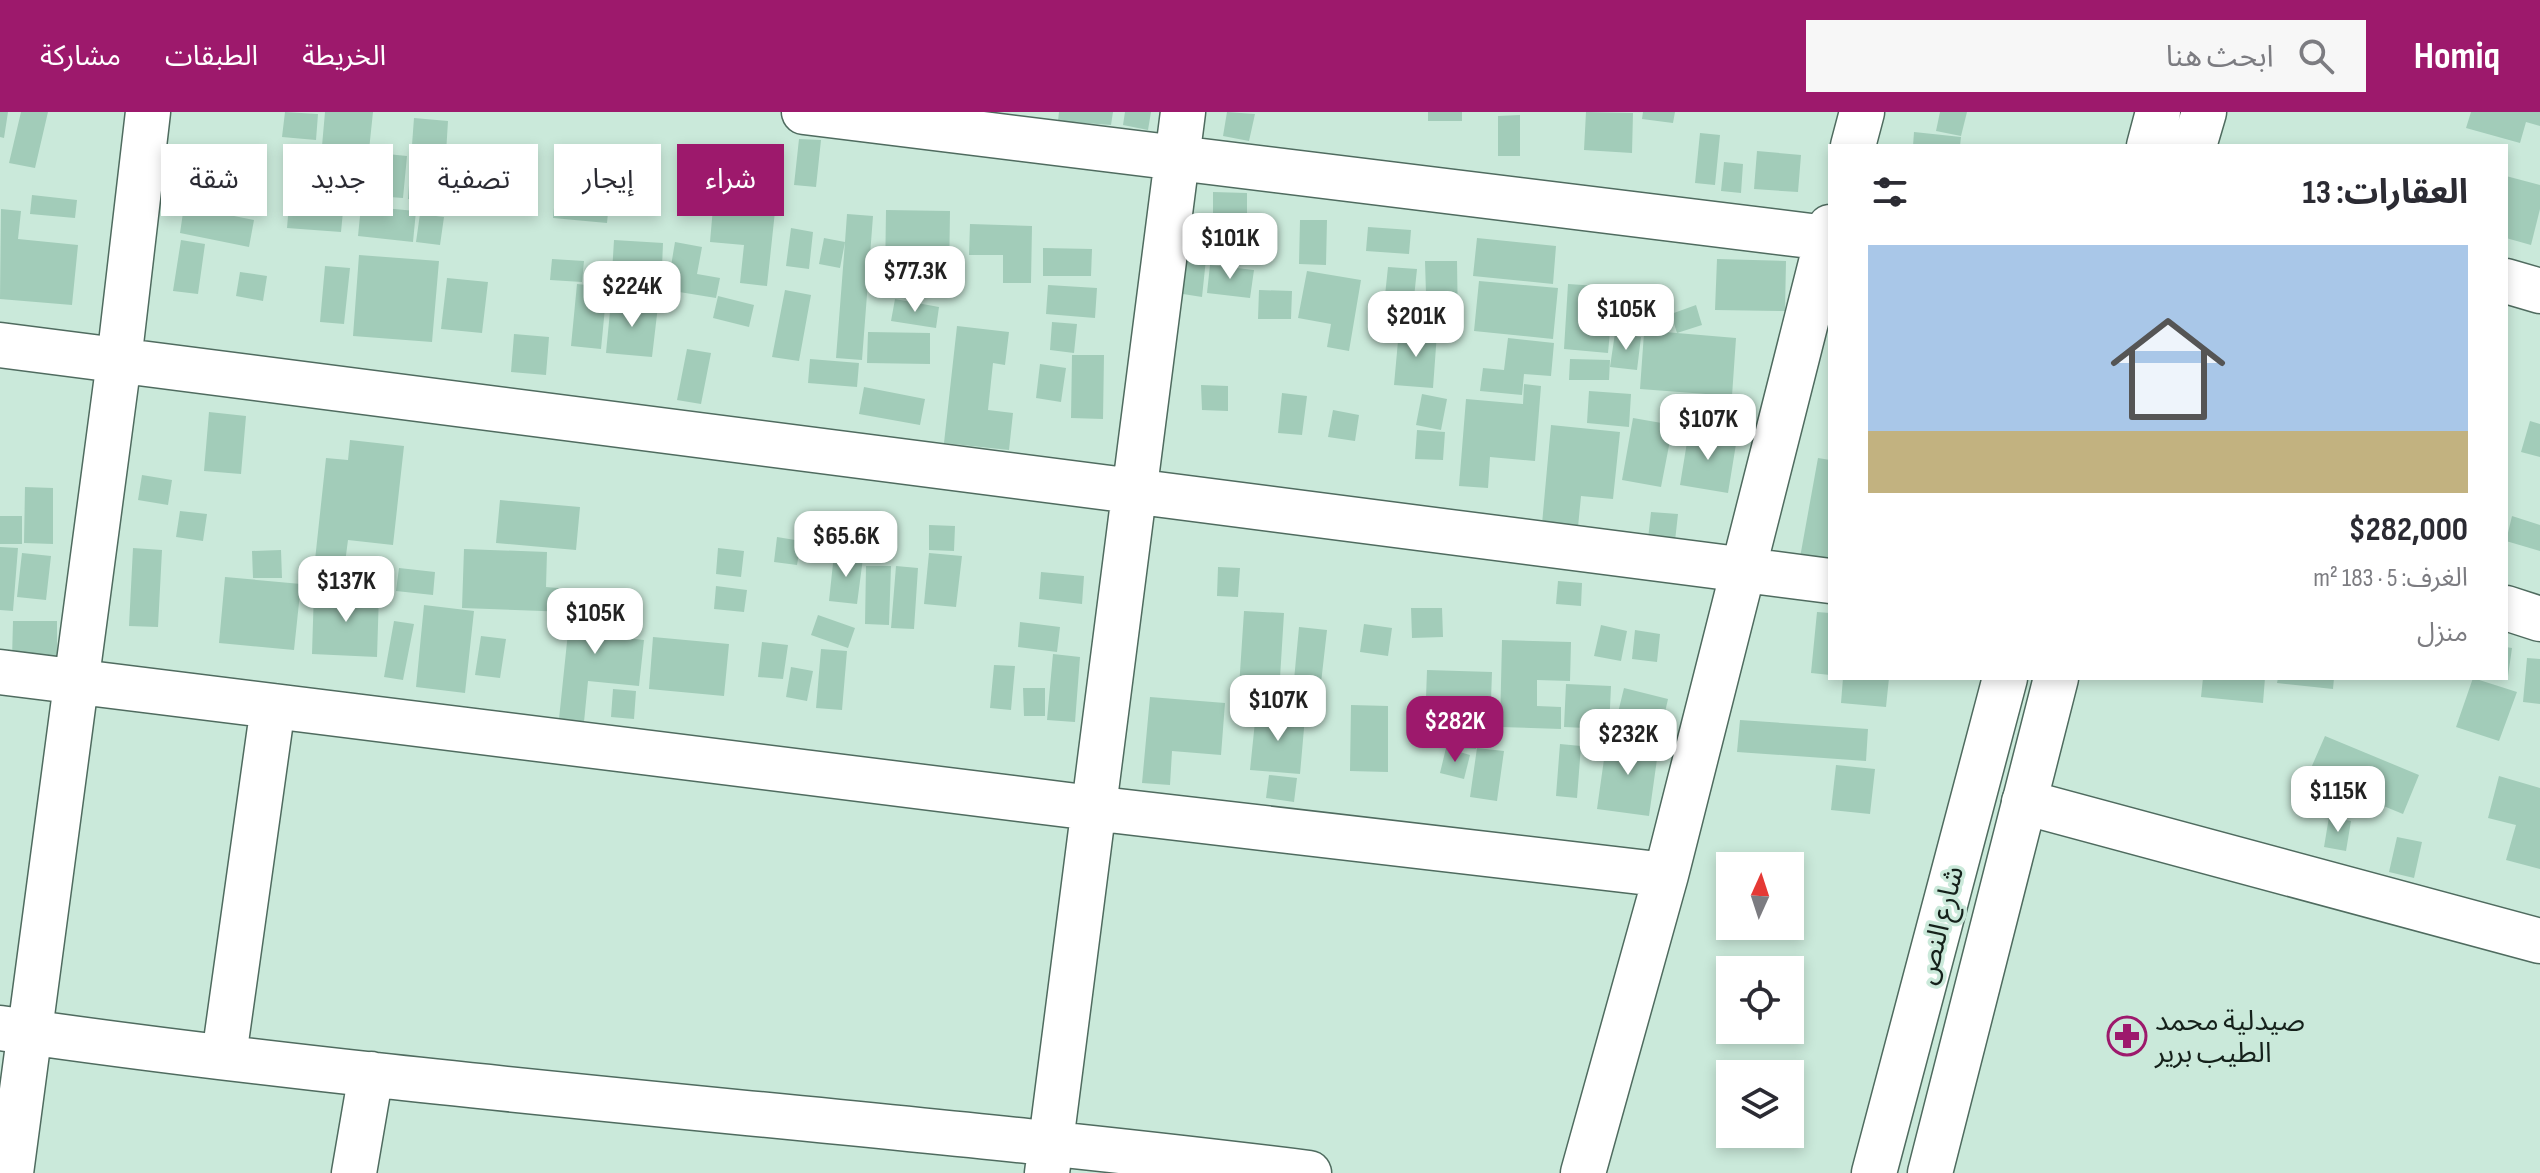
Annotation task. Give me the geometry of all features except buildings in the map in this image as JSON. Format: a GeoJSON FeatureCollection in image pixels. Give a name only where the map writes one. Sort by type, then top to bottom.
{"type":"FeatureCollection","features":[{"type":"Feature","properties":{"kind":"street"},"geometry":{"type":"LineString","coordinates":[[11,1173],[14,1030],[76,681],[119,361],[148,112]]}},
{"type":"Feature","properties":{"kind":"street"},"geometry":{"type":"LineString","coordinates":[[804,112],[1177,159],[1828,232],[1666,875],[1583,1173]]}},
{"type":"Feature","properties":{"kind":"street"},"geometry":{"type":"LineString","coordinates":[[1049,1157],[1183,112]]}},
{"type":"Feature","properties":{"kind":"street"},"geometry":{"type":"LineString","coordinates":[[1854,144],[1862,112]]}},
{"type":"Feature","properties":{"kind":"street"},"geometry":{"type":"LineString","coordinates":[[2150,144],[2158,112]]}},
{"type":"Feature","properties":{"kind":"street"},"geometry":{"type":"LineString","coordinates":[[2195,144],[2204,112]]}},
{"type":"Feature","properties":{"kind":"street"},"geometry":{"type":"LineString","coordinates":[[2508,282],[2540,291]]}},
{"type":"Feature","properties":{"kind":"street"},"geometry":{"type":"LineString","coordinates":[[0,345],[1828,581]]}},
{"type":"Feature","properties":{"kind":"street"},"geometry":{"type":"LineString","coordinates":[[2508,609],[2540,619]]}},
{"type":"Feature","properties":{"kind":"street"},"geometry":{"type":"LineString","coordinates":[[0,672],[1092,808],[1666,875]]}},
{"type":"Feature","properties":{"kind":"street","name":"شارع النص"},"geometry":{"type":"LineString","coordinates":[[1874,1173],[2004,680]]}},
{"type":"Feature","properties":{"kind":"street","name":"شارع النص"},"geometry":{"type":"LineString","coordinates":[[1930,1173],[2055,680]]}},
{"type":"Feature","properties":{"kind":"street"},"geometry":{"type":"LineString","coordinates":[[224,1056],[273,706]]}},
{"type":"Feature","properties":{"kind":"street"},"geometry":{"type":"LineString","coordinates":[[2024,802],[2540,941]]}},
{"type":"Feature","properties":{"kind":"street"},"geometry":{"type":"LineString","coordinates":[[14,1030],[1049,1157],[1309,1173]]}},
{"type":"Feature","properties":{"kind":"street"},"geometry":{"type":"LineString","coordinates":[[354,1173],[371,1074]]}},
{"type":"Feature","properties":{"kind":"place","name":"صيدلية محمد الطيب برير"},"geometry":{"type":"Point","coordinates":[2127,1036]}}]}
